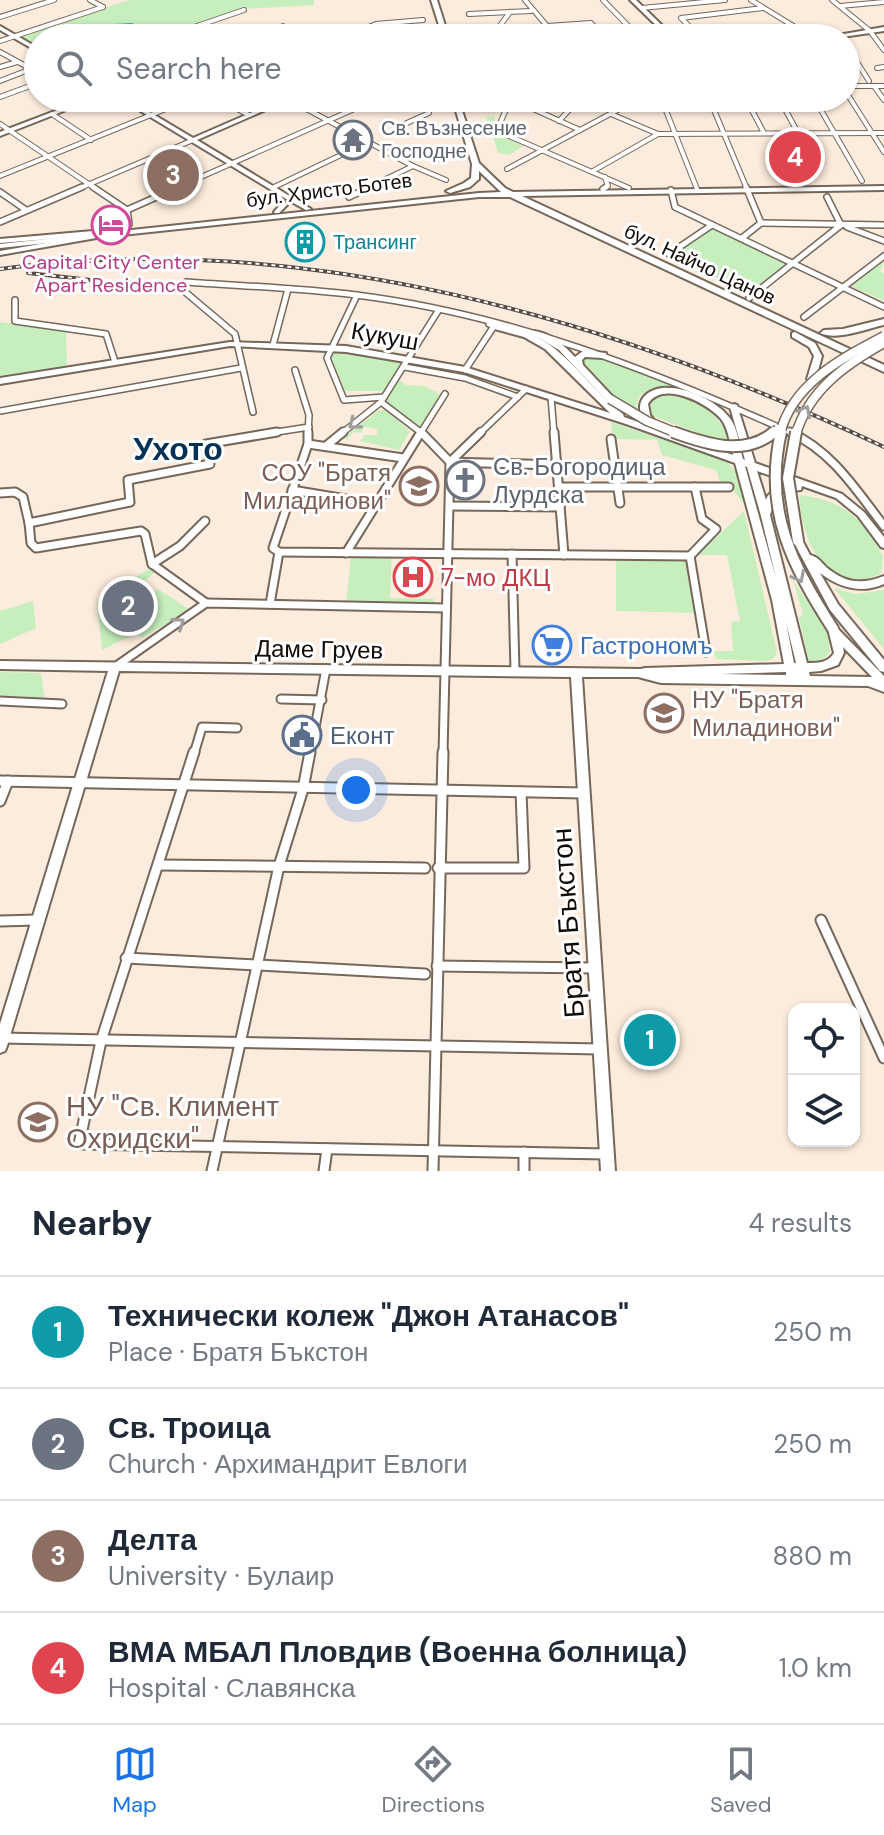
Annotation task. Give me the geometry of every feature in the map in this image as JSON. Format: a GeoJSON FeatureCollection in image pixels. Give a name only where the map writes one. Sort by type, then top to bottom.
{"type":"FeatureCollection","features":[{"type":"Feature","properties":{"kind":"main road"},"geometry":{"type":"LineString","coordinates":[[432,0],[436,24]]}},
{"type":"Feature","properties":{"kind":"main road"},"geometry":{"type":"LineString","coordinates":[[432,0],[441,24]]}},
{"type":"Feature","properties":{"kind":"main road"},"geometry":{"type":"LineString","coordinates":[[450,191],[475,179],[476,164],[459,112]]}},
{"type":"Feature","properties":{"kind":"main road"},"geometry":{"type":"LineString","coordinates":[[466,112],[480,160],[512,192]]}},
{"type":"Feature","properties":{"kind":"main road"},"geometry":{"type":"LineString","coordinates":[[476,164],[512,192]]}},
{"type":"Feature","properties":{"kind":"main road","name":"бул. Христо Ботев"},"geometry":{"type":"LineString","coordinates":[[0,244],[455,196],[629,188],[649,190]]}},
{"type":"Feature","properties":{"kind":"main road","name":"бул. Христо Ботев"},"geometry":{"type":"LineString","coordinates":[[206,222],[450,191],[557,194],[697,189],[884,188]]}},
{"type":"Feature","properties":{"kind":"main road","name":"бул. Найчо Цанов"},"geometry":{"type":"LineString","coordinates":[[512,192],[884,361]]}},
{"type":"Feature","properties":{"kind":"main road","name":"бул. Найчо Цанов"},"geometry":{"type":"LineString","coordinates":[[512,192],[579,228],[884,369]]}},
{"type":"Feature","properties":{"kind":"main road"},"geometry":{"type":"LineString","coordinates":[[557,194],[550,202],[559,211]]}},
{"type":"Feature","properties":{"kind":"main road"},"geometry":{"type":"LineString","coordinates":[[579,228],[629,257],[812,345],[819,362],[812,379]]}},
{"type":"Feature","properties":{"kind":"main road"},"geometry":{"type":"LineString","coordinates":[[824,333],[843,332],[884,322]]}},
{"type":"Feature","properties":{"kind":"street"},"geometry":{"type":"LineString","coordinates":[[24,0],[24,9]]}},
{"type":"Feature","properties":{"kind":"street"},"geometry":{"type":"LineString","coordinates":[[0,17],[54,0]]}},
{"type":"Feature","properties":{"kind":"street"},"geometry":{"type":"LineString","coordinates":[[51,24],[103,7],[90,0]]}},
{"type":"Feature","properties":{"kind":"street"},"geometry":{"type":"LineString","coordinates":[[525,0],[545,24]]}},
{"type":"Feature","properties":{"kind":"street"},"geometry":{"type":"LineString","coordinates":[[603,0],[628,24]]}},
{"type":"Feature","properties":{"kind":"street"},"geometry":{"type":"LineString","coordinates":[[633,0],[658,24]]}},
{"type":"Feature","properties":{"kind":"street"},"geometry":{"type":"LineString","coordinates":[[642,8],[725,0]]}},
{"type":"Feature","properties":{"kind":"street"},"geometry":{"type":"LineString","coordinates":[[751,0],[790,24]]}},
{"type":"Feature","properties":{"kind":"street"},"geometry":{"type":"LineString","coordinates":[[832,0],[870,31],[883,47]]}},
{"type":"Feature","properties":{"kind":"street"},"geometry":{"type":"LineString","coordinates":[[840,6],[884,2]]}},
{"type":"Feature","properties":{"kind":"street"},"geometry":{"type":"LineString","coordinates":[[687,24],[681,18],[763,8]]}},
{"type":"Feature","properties":{"kind":"street"},"geometry":{"type":"LineString","coordinates":[[204,24],[244,10]]}},
{"type":"Feature","properties":{"kind":"street"},"geometry":{"type":"LineString","coordinates":[[469,14],[531,11]]}},
{"type":"Feature","properties":{"kind":"street"},"geometry":{"type":"LineString","coordinates":[[501,24],[510,12]]}},
{"type":"Feature","properties":{"kind":"street"},"geometry":{"type":"LineString","coordinates":[[376,24],[423,20]]}},
{"type":"Feature","properties":{"kind":"street"},"geometry":{"type":"LineString","coordinates":[[0,28],[24,41]]}},
{"type":"Feature","properties":{"kind":"street"},"geometry":{"type":"LineString","coordinates":[[860,33],[884,29]]}},
{"type":"Feature","properties":{"kind":"street"},"geometry":{"type":"LineString","coordinates":[[0,41],[24,33]]}},
{"type":"Feature","properties":{"kind":"street"},"geometry":{"type":"LineString","coordinates":[[1,53],[24,65]]}},
{"type":"Feature","properties":{"kind":"street"},"geometry":{"type":"LineString","coordinates":[[0,67],[17,61]]}},
{"type":"Feature","properties":{"kind":"street"},"geometry":{"type":"LineString","coordinates":[[860,67],[869,81]]}},
{"type":"Feature","properties":{"kind":"street"},"geometry":{"type":"LineString","coordinates":[[877,68],[884,67]]}},
{"type":"Feature","properties":{"kind":"street"},"geometry":{"type":"LineString","coordinates":[[0,81],[24,72]]}},
{"type":"Feature","properties":{"kind":"street"},"geometry":{"type":"LineString","coordinates":[[874,86],[884,100]]}},
{"type":"Feature","properties":{"kind":"street"},"geometry":{"type":"LineString","coordinates":[[860,88],[884,86]]}},
{"type":"Feature","properties":{"kind":"street"},"geometry":{"type":"LineString","coordinates":[[0,97],[24,88]]}},
{"type":"Feature","properties":{"kind":"street"},"geometry":{"type":"LineString","coordinates":[[0,134],[57,112]]}},
{"type":"Feature","properties":{"kind":"street"},"geometry":{"type":"LineString","coordinates":[[145,112],[310,211]]}},
{"type":"Feature","properties":{"kind":"street"},"geometry":{"type":"LineString","coordinates":[[0,176],[160,112]]}},
{"type":"Feature","properties":{"kind":"street"},"geometry":{"type":"LineString","coordinates":[[243,112],[249,115]]}},
{"type":"Feature","properties":{"kind":"street"},"geometry":{"type":"LineString","coordinates":[[0,222],[256,112]]}},
{"type":"Feature","properties":{"kind":"street"},"geometry":{"type":"LineString","coordinates":[[313,112],[413,166],[446,180]]}},
{"type":"Feature","properties":{"kind":"street"},"geometry":{"type":"LineString","coordinates":[[127,210],[349,112]]}},
{"type":"Feature","properties":{"kind":"street"},"geometry":{"type":"LineString","coordinates":[[398,127],[430,112]]}},
{"type":"Feature","properties":{"kind":"street"},"geometry":{"type":"LineString","coordinates":[[505,112],[498,128],[501,133],[629,188]]}},
{"type":"Feature","properties":{"kind":"street"},"geometry":{"type":"LineString","coordinates":[[539,112],[580,130]]}},
{"type":"Feature","properties":{"kind":"street"},"geometry":{"type":"LineString","coordinates":[[559,121],[567,112]]}},
{"type":"Feature","properties":{"kind":"street"},"geometry":{"type":"LineString","coordinates":[[507,169],[615,112]]}},
{"type":"Feature","properties":{"kind":"street"},"geometry":{"type":"LineString","coordinates":[[666,112],[697,189]]}},
{"type":"Feature","properties":{"kind":"street"},"geometry":{"type":"LineString","coordinates":[[715,112],[761,223]]}},
{"type":"Feature","properties":{"kind":"street"},"geometry":{"type":"LineString","coordinates":[[753,112],[764,133]]}},
{"type":"Feature","properties":{"kind":"street"},"geometry":{"type":"LineString","coordinates":[[787,112],[798,133]]}},
{"type":"Feature","properties":{"kind":"street"},"geometry":{"type":"LineString","coordinates":[[822,112],[862,181]]}},
{"type":"Feature","properties":{"kind":"street"},"geometry":{"type":"LineString","coordinates":[[860,112],[884,152]]}},
{"type":"Feature","properties":{"kind":"street"},"geometry":{"type":"LineString","coordinates":[[52,114],[91,140]]}},
{"type":"Feature","properties":{"kind":"street"},"geometry":{"type":"LineString","coordinates":[[611,114],[658,134],[884,133]]}},
{"type":"Feature","properties":{"kind":"street"},"geometry":{"type":"LineString","coordinates":[[0,124],[127,210],[129,224]]}},
{"type":"Feature","properties":{"kind":"street"},"geometry":{"type":"LineString","coordinates":[[593,171],[658,134]]}},
{"type":"Feature","properties":{"kind":"street"},"geometry":{"type":"LineString","coordinates":[[272,188],[368,142]]}},
{"type":"Feature","properties":{"kind":"street"},"geometry":{"type":"LineString","coordinates":[[349,197],[413,166]]}},
{"type":"Feature","properties":{"kind":"street"},"geometry":{"type":"LineString","coordinates":[[603,189],[608,186],[605,177]]}},
{"type":"Feature","properties":{"kind":"street"},"geometry":{"type":"LineString","coordinates":[[272,188],[283,202],[283,207],[277,212]]}},
{"type":"Feature","properties":{"kind":"street"},"geometry":{"type":"LineString","coordinates":[[671,190],[675,207],[884,307]]}},
{"type":"Feature","properties":{"kind":"street"},"geometry":{"type":"LineString","coordinates":[[0,192],[26,210]]}},
{"type":"Feature","properties":{"kind":"street"},"geometry":{"type":"LineString","coordinates":[[827,197],[841,225],[884,241]]}},
{"type":"Feature","properties":{"kind":"street"},"geometry":{"type":"LineString","coordinates":[[742,238],[761,223],[884,225]]}},
{"type":"Feature","properties":{"kind":"street"},"geometry":{"type":"LineString","coordinates":[[669,254],[712,225]]}},
{"type":"Feature","properties":{"kind":"street"},"geometry":{"type":"LineString","coordinates":[[749,298],[841,225]]}},
{"type":"Feature","properties":{"kind":"street"},"geometry":{"type":"LineString","coordinates":[[0,244],[71,233],[108,234]]}},
{"type":"Feature","properties":{"kind":"street"},"geometry":{"type":"LineString","coordinates":[[0,253],[108,234]]}},
{"type":"Feature","properties":{"kind":"street"},"geometry":{"type":"LineString","coordinates":[[804,317],[884,256]]}},
{"type":"Feature","properties":{"kind":"street"},"geometry":{"type":"LineString","coordinates":[[253,412],[235,334],[184,291],[186,282],[357,295],[537,333],[603,355],[734,407],[820,448],[884,526]]}},
{"type":"Feature","properties":{"kind":"street"},"geometry":{"type":"LineString","coordinates":[[273,345],[288,289]]}},
{"type":"Feature","properties":{"kind":"street"},"geometry":{"type":"LineString","coordinates":[[357,295],[327,358],[344,400],[367,396],[383,400],[450,462],[557,465]]}},
{"type":"Feature","properties":{"kind":"street"},"geometry":{"type":"LineString","coordinates":[[15,300],[15,321],[106,334],[115,362]]}},
{"type":"Feature","properties":{"kind":"street"},"geometry":{"type":"LineString","coordinates":[[326,446],[383,400],[438,311]]}},
{"type":"Feature","properties":{"kind":"street"},"geometry":{"type":"LineString","coordinates":[[480,321],[533,338],[550,349],[592,394],[629,422]]}},
{"type":"Feature","properties":{"kind":"street"},"geometry":{"type":"LineString","coordinates":[[465,370],[494,326]]}},
{"type":"Feature","properties":{"kind":"street"},"geometry":{"type":"LineString","coordinates":[[537,333],[562,348],[610,399],[654,424],[718,445],[742,448],[765,443],[812,379],[852,350],[884,336]]}},
{"type":"Feature","properties":{"kind":"street"},"geometry":{"type":"LineString","coordinates":[[884,343],[860,356],[821,385],[796,428],[787,479],[790,510],[798,541],[826,596],[884,668]]}},
{"type":"Feature","properties":{"kind":"street","name":"Кукуш"},"geometry":{"type":"LineString","coordinates":[[0,381],[238,344],[331,347],[407,363],[465,370],[629,422],[839,496]]}},
{"type":"Feature","properties":{"kind":"street"},"geometry":{"type":"LineString","coordinates":[[579,367],[578,359],[583,354],[603,355]]}},
{"type":"Feature","properties":{"kind":"street"},"geometry":{"type":"LineString","coordinates":[[407,363],[465,378],[518,397]]}},
{"type":"Feature","properties":{"kind":"street"},"geometry":{"type":"LineString","coordinates":[[0,411],[241,368]]}},
{"type":"Feature","properties":{"kind":"street"},"geometry":{"type":"LineString","coordinates":[[270,604],[276,550],[308,444],[309,415],[295,370]]}},
{"type":"Feature","properties":{"kind":"street"},"geometry":{"type":"LineString","coordinates":[[433,1171],[450,462],[526,389]]}},
{"type":"Feature","properties":{"kind":"street"},"geometry":{"type":"LineString","coordinates":[[654,424],[643,411],[642,402],[648,395],[671,390],[718,411],[730,426],[766,516],[804,674],[829,665],[837,658],[839,646],[833,629]]}},
{"type":"Feature","properties":{"kind":"street"},"geometry":{"type":"LineString","coordinates":[[346,553],[445,394]]}},
{"type":"Feature","properties":{"kind":"street"},"geometry":{"type":"LineString","coordinates":[[551,397],[564,555]]}},
{"type":"Feature","properties":{"kind":"street"},"geometry":{"type":"LineString","coordinates":[[734,407],[791,674]]}},
{"type":"Feature","properties":{"kind":"street"},"geometry":{"type":"LineString","coordinates":[[784,421],[774,465],[777,521],[799,577],[833,629],[884,685]]}},
{"type":"Feature","properties":{"kind":"street"},"geometry":{"type":"LineString","coordinates":[[29,523],[130,502],[128,480],[210,464],[206,444],[309,427]]}},
{"type":"Feature","properties":{"kind":"street"},"geometry":{"type":"LineString","coordinates":[[611,439],[620,503]]}},
{"type":"Feature","properties":{"kind":"street"},"geometry":{"type":"LineString","coordinates":[[308,444],[403,458]]}},
{"type":"Feature","properties":{"kind":"street"},"geometry":{"type":"LineString","coordinates":[[559,487],[729,487]]}},
{"type":"Feature","properties":{"kind":"street"},"geometry":{"type":"LineString","coordinates":[[276,550],[690,556],[716,529],[702,519],[695,487]]}},
{"type":"Feature","properties":{"kind":"street"},"geometry":{"type":"LineString","coordinates":[[766,516],[772,495],[782,489],[808,488],[839,496],[861,514],[884,544]]}},
{"type":"Feature","properties":{"kind":"street"},"geometry":{"type":"LineString","coordinates":[[292,490],[376,504]]}},
{"type":"Feature","properties":{"kind":"street"},"geometry":{"type":"LineString","coordinates":[[0,493],[15,492],[23,497],[31,543],[36,548],[141,531],[145,534],[152,564],[206,603],[446,608]]}},
{"type":"Feature","properties":{"kind":"street"},"geometry":{"type":"LineString","coordinates":[[450,506],[560,507]]}},
{"type":"Feature","properties":{"kind":"street"},"geometry":{"type":"LineString","coordinates":[[152,564],[180,546],[205,521]]}},
{"type":"Feature","properties":{"kind":"street"},"geometry":{"type":"LineString","coordinates":[[798,541],[823,572],[840,582],[862,586],[884,580]]}},
{"type":"Feature","properties":{"kind":"street"},"geometry":{"type":"LineString","coordinates":[[512,554],[515,671]]}},
{"type":"Feature","properties":{"kind":"street"},"geometry":{"type":"LineString","coordinates":[[690,556],[706,652]]}},
{"type":"Feature","properties":{"kind":"street"},"geometry":{"type":"LineString","coordinates":[[206,603],[115,667],[1,1041],[600,1049]]}},
{"type":"Feature","properties":{"kind":"street","name":"Даме Груев"},"geometry":{"type":"LineString","coordinates":[[0,665],[638,673],[661,678],[804,674],[884,685]]}},
{"type":"Feature","properties":{"kind":"street"},"geometry":{"type":"LineString","coordinates":[[212,1171],[279,866],[303,789],[326,669]]}},
{"type":"Feature","properties":{"kind":"street","name":"Братя Бъкстон"},"geometry":{"type":"LineString","coordinates":[[576,673],[608,1171]]}},
{"type":"Feature","properties":{"kind":"street"},"geometry":{"type":"LineString","coordinates":[[281,699],[322,700]]}},
{"type":"Feature","properties":{"kind":"street"},"geometry":{"type":"LineString","coordinates":[[0,701],[62,704]]}},
{"type":"Feature","properties":{"kind":"street"},"geometry":{"type":"LineString","coordinates":[[237,728],[202,727],[101,1041],[79,1144],[607,1154]]}},
{"type":"Feature","properties":{"kind":"street"},"geometry":{"type":"LineString","coordinates":[[0,801],[4,781],[584,793]]}},
{"type":"Feature","properties":{"kind":"street"},"geometry":{"type":"LineString","coordinates":[[438,868],[524,868],[521,792]]}},
{"type":"Feature","properties":{"kind":"street"},"geometry":{"type":"LineString","coordinates":[[160,865],[425,868]]}},
{"type":"Feature","properties":{"kind":"street"},"geometry":{"type":"LineString","coordinates":[[0,921],[37,920]]}},
{"type":"Feature","properties":{"kind":"street"},"geometry":{"type":"LineString","coordinates":[[821,920],[884,1058]]}},
{"type":"Feature","properties":{"kind":"street"},"geometry":{"type":"LineString","coordinates":[[126,958],[425,974]]}},
{"type":"Feature","properties":{"kind":"street"},"geometry":{"type":"LineString","coordinates":[[437,966],[595,968]]}},
{"type":"Feature","properties":{"kind":"street"},"geometry":{"type":"LineString","coordinates":[[324,1171],[327,1149]]}},
{"type":"Feature","properties":{"kind":"street"},"geometry":{"type":"LineString","coordinates":[[524,1152],[524,1171]]}},
{"type":"Feature","properties":{"kind":"green space"},"geometry":{"type":"Polygon","coordinates":[[[129,0],[314,0],[314,5],[243,9],[200,24],[56,24],[129,0]]]}},
{"type":"Feature","properties":{"kind":"green space"},"geometry":{"type":"Polygon","coordinates":[[[495,116],[500,132],[523,146],[509,155],[498,153],[492,134],[480,135],[478,128],[489,127],[486,117],[495,116]]]}},
{"type":"Feature","properties":{"kind":"green space"},"geometry":{"type":"Polygon","coordinates":[[[713,227],[792,262],[751,294],[671,256],[713,227]]]}},
{"type":"Feature","properties":{"kind":"green space"},"geometry":{"type":"Polygon","coordinates":[[[881,261],[884,263],[880,271],[884,274],[884,301],[849,285],[881,261]]]}},
{"type":"Feature","properties":{"kind":"green space"},"geometry":{"type":"Polygon","coordinates":[[[0,322],[66,331],[67,367],[0,377],[0,322]]]}},
{"type":"Feature","properties":{"kind":"green space"},"geometry":{"type":"Polygon","coordinates":[[[333,349],[346,349],[405,363],[396,377],[406,385],[424,386],[440,394],[419,430],[386,402],[382,391],[345,391],[329,353],[333,349]]]}},
{"type":"Feature","properties":{"kind":"green space"},"geometry":{"type":"Polygon","coordinates":[[[587,356],[624,365],[682,389],[653,388],[638,398],[636,411],[603,388],[582,362],[587,356]]]}},
{"type":"Feature","properties":{"kind":"green space"},"geometry":{"type":"Polygon","coordinates":[[[663,393],[686,398],[706,408],[721,424],[731,445],[652,416],[647,403],[663,393]]]}},
{"type":"Feature","properties":{"kind":"green space"},"geometry":{"type":"Polygon","coordinates":[[[379,410],[387,410],[410,431],[399,450],[360,441],[365,435],[377,435],[378,429],[364,427],[361,433],[353,432],[347,439],[342,439],[379,410]]]}},
{"type":"Feature","properties":{"kind":"green space"},"geometry":{"type":"Polygon","coordinates":[[[611,422],[727,461],[737,474],[745,505],[729,485],[721,484],[716,470],[662,455],[657,440],[613,439],[611,422]]]}},
{"type":"Feature","properties":{"kind":"green space"},"geometry":{"type":"Polygon","coordinates":[[[799,495],[828,501],[859,521],[883,556],[881,573],[855,580],[828,568],[812,548],[799,495]]]}},
{"type":"Feature","properties":{"kind":"green space"},"geometry":{"type":"Polygon","coordinates":[[[744,511],[777,652],[774,658],[767,661],[716,659],[713,651],[733,651],[731,622],[740,621],[727,555],[697,555],[744,511]]]}},
{"type":"Feature","properties":{"kind":"green space"},"geometry":{"type":"Polygon","coordinates":[[[616,555],[690,556],[699,613],[616,611],[616,555]]]}},
{"type":"Feature","properties":{"kind":"green space"},"geometry":{"type":"Polygon","coordinates":[[[351,556],[392,556],[390,598],[434,599],[434,605],[346,604],[351,556]]]}},
{"type":"Feature","properties":{"kind":"green space"},"geometry":{"type":"Polygon","coordinates":[[[150,568],[155,572],[142,584],[155,592],[158,589],[190,610],[142,638],[137,633],[102,650],[97,602],[150,568]]]}},
{"type":"Feature","properties":{"kind":"green space"},"geometry":{"type":"Polygon","coordinates":[[[793,580],[827,631],[830,652],[825,658],[809,662],[799,618],[803,614],[793,580]]]}},
{"type":"Feature","properties":{"kind":"green space"},"geometry":{"type":"Polygon","coordinates":[[[834,588],[855,594],[884,590],[884,649],[834,588]]]}},
{"type":"Feature","properties":{"kind":"green space"},"geometry":{"type":"Polygon","coordinates":[[[33,601],[36,628],[0,644],[0,611],[33,601]]]}},
{"type":"Feature","properties":{"kind":"green space"},"geometry":{"type":"Polygon","coordinates":[[[0,672],[41,673],[45,701],[0,699],[0,672]]]}},
{"type":"Feature","properties":{"kind":"railway"},"geometry":{"type":"LineString","coordinates":[[0,269],[114,260],[227,262],[341,274],[454,295],[565,324],[674,359],[781,401],[884,447]]}},
{"type":"Feature","properties":{"kind":"railway"},"geometry":{"type":"LineString","coordinates":[[28,273],[100,281],[133,292]]}},
{"type":"Feature","properties":{"kind":"place","name":"Св. Възнесение Господне"},"geometry":{"type":"Point","coordinates":[353,140]}},
{"type":"Feature","properties":{"kind":"place","name":"ВМА МБАЛ Пловдив (Военна болница)"},"geometry":{"type":"Point","coordinates":[795,157]}},
{"type":"Feature","properties":{"kind":"place","name":"Делта"},"geometry":{"type":"Point","coordinates":[173,175]}},
{"type":"Feature","properties":{"kind":"place","name":"Capital City Center Apart Residence"},"geometry":{"type":"Point","coordinates":[111,225]}},
{"type":"Feature","properties":{"kind":"place","name":"Трансинг"},"geometry":{"type":"Point","coordinates":[305,242]}},
{"type":"Feature","properties":{"kind":"place","name":"Св. Богородица Лурдска"},"geometry":{"type":"Point","coordinates":[465,480]}},
{"type":"Feature","properties":{"kind":"place","name":"СОУ \"Братя Миладинови\""},"geometry":{"type":"Point","coordinates":[419,486]}},
{"type":"Feature","properties":{"kind":"place","name":"7-мо ДКЦ"},"geometry":{"type":"Point","coordinates":[413,577]}},
{"type":"Feature","properties":{"kind":"place","name":"Св. Троица"},"geometry":{"type":"Point","coordinates":[128,606]}},
{"type":"Feature","properties":{"kind":"place","name":"Гастрономъ"},"geometry":{"type":"Point","coordinates":[552,645]}},
{"type":"Feature","properties":{"kind":"place","name":"НУ \"Братя Миладинови\""},"geometry":{"type":"Point","coordinates":[664,713]}},
{"type":"Feature","properties":{"kind":"place","name":"Еконт"},"geometry":{"type":"Point","coordinates":[302,735]}},
{"type":"Feature","properties":{"kind":"place","name":"Технически колеж \"Джон Атанасов\""},"geometry":{"type":"Point","coordinates":[650,1040]}},
{"type":"Feature","properties":{"kind":"place","name":"НУ \"Св. Климент Охридски\""},"geometry":{"type":"Point","coordinates":[38,1122]}},
{"type":"Feature","properties":{"kind":"district","name":"Ухото"},"geometry":{"type":"Point","coordinates":[178,449]}}]}
